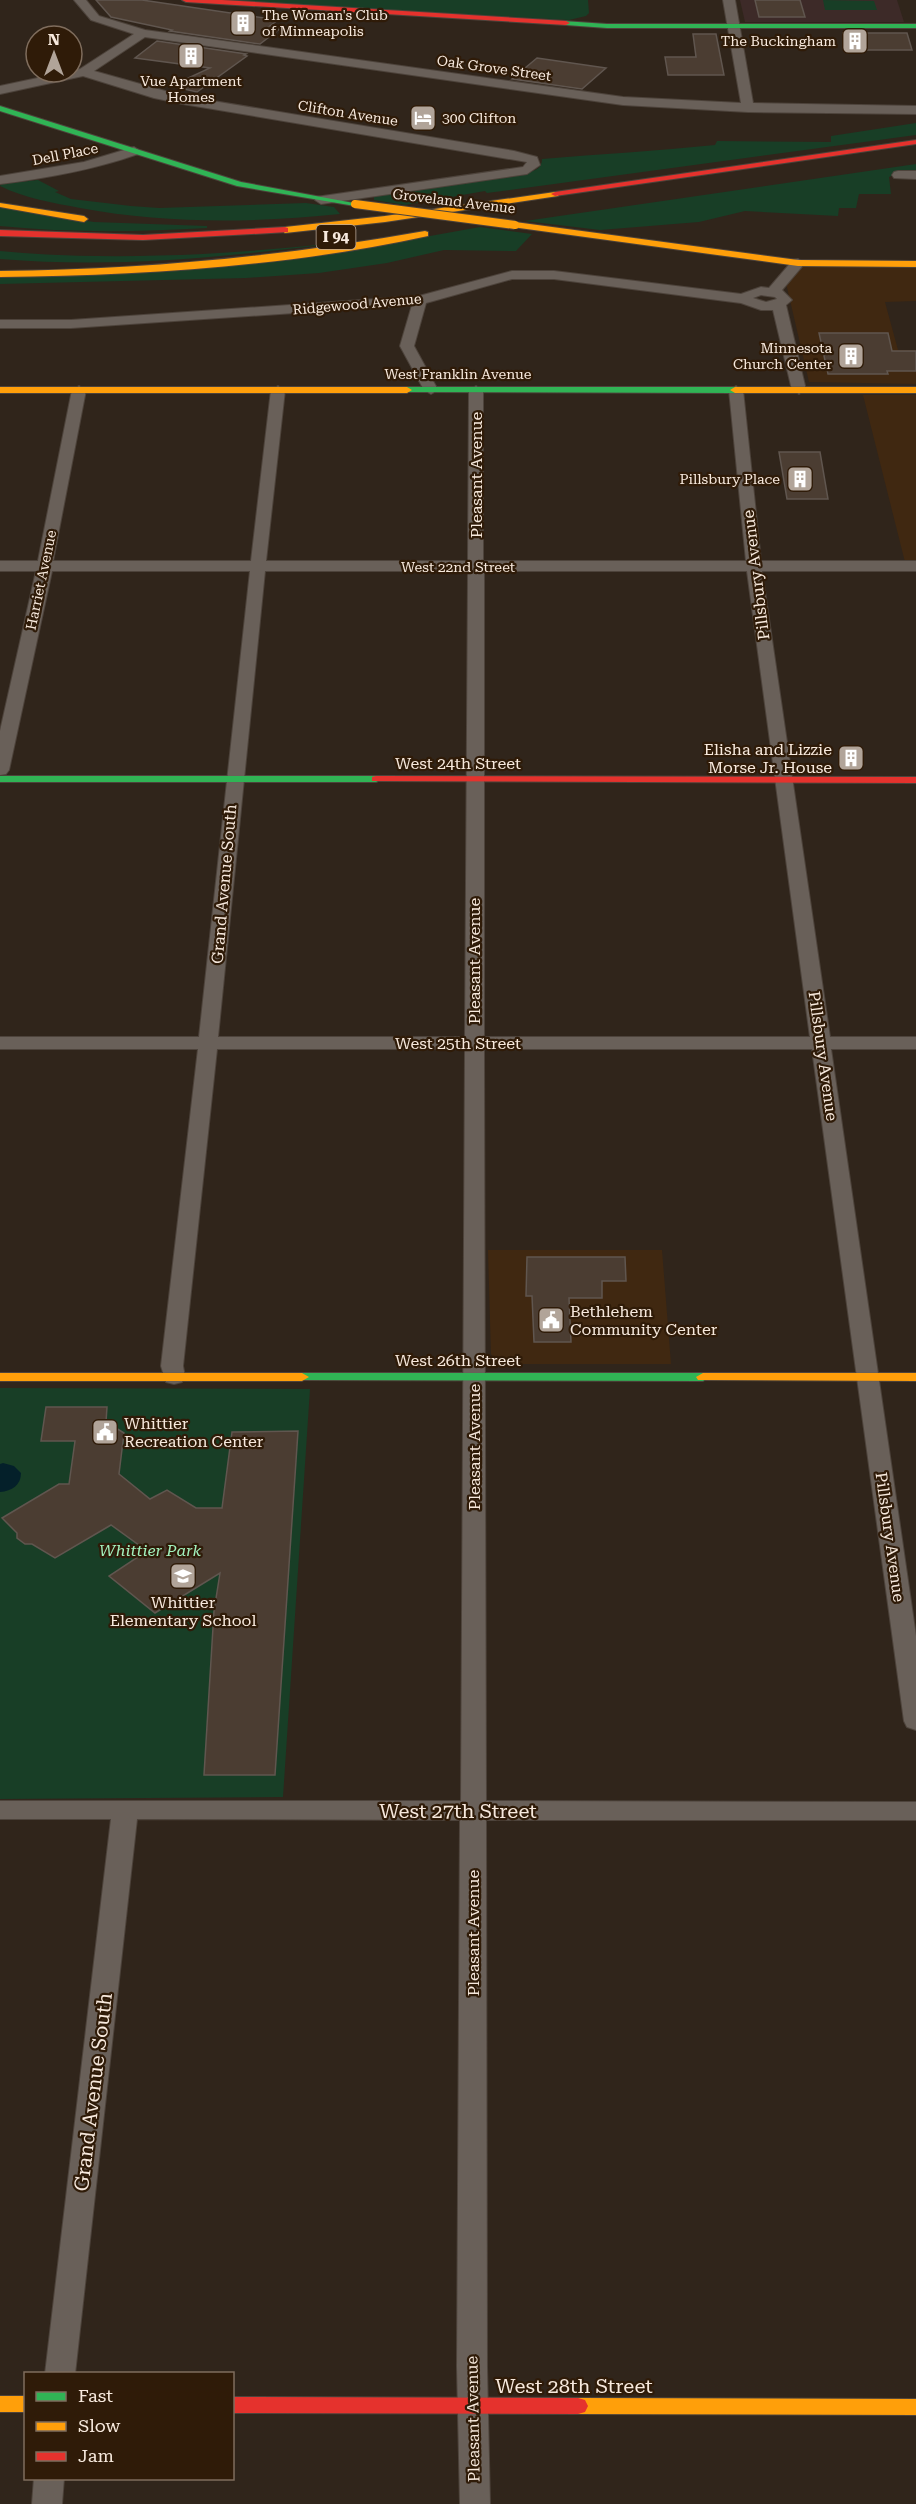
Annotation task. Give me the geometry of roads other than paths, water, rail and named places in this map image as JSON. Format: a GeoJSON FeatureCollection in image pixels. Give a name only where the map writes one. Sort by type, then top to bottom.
{"type":"FeatureCollection","features":[{"type":"Feature","properties":{"kind":"main road"},"geometry":{"type":"LineString","coordinates":[[186,0],[607,26],[916,26]]}},
{"type":"Feature","properties":{"kind":"main road"},"geometry":{"type":"LineString","coordinates":[[604,10],[607,26]]}},
{"type":"Feature","properties":{"kind":"main road","name":"Groveland Avenue"},"geometry":{"type":"LineString","coordinates":[[0,108],[240,184],[321,200],[357,199],[515,225],[798,263],[916,264]]}},
{"type":"Feature","properties":{"kind":"main road","name":"I 94"},"geometry":{"type":"LineString","coordinates":[[0,233],[124,238],[253,233],[385,219],[916,141]]}},
{"type":"Feature","properties":{"kind":"main road"},"geometry":{"type":"LineString","coordinates":[[138,223],[227,224],[334,218],[645,180]]}},
{"type":"Feature","properties":{"kind":"main road"},"geometry":{"type":"LineString","coordinates":[[0,191],[97,217],[41,213],[0,205]]}},
{"type":"Feature","properties":{"kind":"main road","name":"I 94"},"geometry":{"type":"LineString","coordinates":[[0,246],[119,251],[230,246],[381,232],[587,204]]}},
{"type":"Feature","properties":{"kind":"main road"},"geometry":{"type":"LineString","coordinates":[[0,274],[127,272],[294,256],[537,213]]}},
{"type":"Feature","properties":{"kind":"main road"},"geometry":{"type":"LineString","coordinates":[[166,222],[227,224]]}},
{"type":"Feature","properties":{"kind":"main road"},"geometry":{"type":"LineString","coordinates":[[0,263],[87,267],[182,265],[294,256]]}},
{"type":"Feature","properties":{"kind":"main road","name":"West Franklin Avenue"},"geometry":{"type":"LineString","coordinates":[[0,390],[916,390]]}},
{"type":"Feature","properties":{"kind":"main road","name":"West 24th Street"},"geometry":{"type":"LineString","coordinates":[[0,779],[916,780]]}},
{"type":"Feature","properties":{"kind":"main road","name":"West 26th Street"},"geometry":{"type":"LineString","coordinates":[[0,1377],[173,1371],[474,1376],[916,1377]]}},
{"type":"Feature","properties":{"kind":"main road"},"geometry":{"type":"LineString","coordinates":[[0,2404],[24,2404]]}},
{"type":"Feature","properties":{"kind":"main road","name":"West 28th Street"},"geometry":{"type":"LineString","coordinates":[[234,2405],[916,2407]]}},
{"type":"Feature","properties":{"kind":"street","name":"Oak Grove Street"},"geometry":{"type":"LineString","coordinates":[[80,0],[95,18],[143,33],[623,101],[748,108],[916,110]]}},
{"type":"Feature","properties":{"kind":"street"},"geometry":{"type":"LineString","coordinates":[[729,0],[748,108]]}},
{"type":"Feature","properties":{"kind":"street"},"geometry":{"type":"LineString","coordinates":[[84,72],[143,33]]}},
{"type":"Feature","properties":{"kind":"street","name":"Clifton Avenue"},"geometry":{"type":"LineString","coordinates":[[84,72],[158,95],[183,100],[325,125],[514,154],[533,160],[534,165],[527,170],[357,199]]}},
{"type":"Feature","properties":{"kind":"street"},"geometry":{"type":"LineString","coordinates":[[0,90],[28,84]]}},
{"type":"Feature","properties":{"kind":"street","name":"Dell Place"},"geometry":{"type":"LineString","coordinates":[[0,180],[68,171],[107,162],[134,151]]}},
{"type":"Feature","properties":{"kind":"street"},"geometry":{"type":"LineString","coordinates":[[898,175],[916,175]]}},
{"type":"Feature","properties":{"kind":"street"},"geometry":{"type":"LineString","coordinates":[[798,263],[776,298],[798,390]]}},
{"type":"Feature","properties":{"kind":"street","name":"Ridgewood Avenue"},"geometry":{"type":"LineString","coordinates":[[0,324],[71,324],[420,300],[512,275],[554,275],[745,299],[750,293],[776,298]]}},
{"type":"Feature","properties":{"kind":"street"},"geometry":{"type":"LineString","coordinates":[[420,300],[407,345],[431,390]]}},
{"type":"Feature","properties":{"kind":"street","name":"Harriet Avenue"},"geometry":{"type":"LineString","coordinates":[[0,770],[79,390]]}},
{"type":"Feature","properties":{"kind":"street","name":"Grand Avenue South"},"geometry":{"type":"LineString","coordinates":[[173,1371],[210,1042],[234,778],[278,390]]}},
{"type":"Feature","properties":{"kind":"street","name":"Pleasant Avenue"},"geometry":{"type":"LineString","coordinates":[[475,2504],[472,1811],[476,390]]}},
{"type":"Feature","properties":{"kind":"street","name":"Pillsbury Avenue"},"geometry":{"type":"LineString","coordinates":[[736,390],[754,567],[916,1721]]}},
{"type":"Feature","properties":{"kind":"street","name":"West 22nd Street"},"geometry":{"type":"LineString","coordinates":[[0,566],[916,566]]}},
{"type":"Feature","properties":{"kind":"street","name":"West 25th Street"},"geometry":{"type":"LineString","coordinates":[[0,1043],[916,1043]]}},
{"type":"Feature","properties":{"kind":"street","name":"West 27th Street"},"geometry":{"type":"LineString","coordinates":[[0,1810],[916,1811]]}},
{"type":"Feature","properties":{"kind":"street","name":"Grand Avenue South"},"geometry":{"type":"LineString","coordinates":[[60,2372],[125,1810]]}},
{"type":"Feature","properties":{"kind":"street"},"geometry":{"type":"LineString","coordinates":[[47,2504],[49,2480]]}},
{"type":"Feature","properties":{"kind":"water"},"geometry":{"type":"Polygon","coordinates":[[[0,1464],[14,1466],[21,1473],[21,1477],[15,1487],[0,1492],[0,1464]]]}},
{"type":"Feature","properties":{"kind":"place","name":"The Woman's Club of Minneapolis"},"geometry":{"type":"Point","coordinates":[243,23]}},
{"type":"Feature","properties":{"kind":"place","name":"The Buckingham"},"geometry":{"type":"Point","coordinates":[855,41]}},
{"type":"Feature","properties":{"kind":"place","name":"Vue Apartment Homes"},"geometry":{"type":"Point","coordinates":[191,56]}},
{"type":"Feature","properties":{"kind":"place","name":"300 Clifton"},"geometry":{"type":"Point","coordinates":[423,118]}},
{"type":"Feature","properties":{"kind":"place","name":"Minnesota Church Center"},"geometry":{"type":"Point","coordinates":[851,356]}},
{"type":"Feature","properties":{"kind":"place","name":"Pillsbury Place"},"geometry":{"type":"Point","coordinates":[800,479]}},
{"type":"Feature","properties":{"kind":"place","name":"Elisha and Lizzie Morse Jr. House"},"geometry":{"type":"Point","coordinates":[851,758]}},
{"type":"Feature","properties":{"kind":"place","name":"Bethlehem Community Center"},"geometry":{"type":"Point","coordinates":[551,1320]}},
{"type":"Feature","properties":{"kind":"place","name":"Whittier Recreation Center"},"geometry":{"type":"Point","coordinates":[105,1432]}},
{"type":"Feature","properties":{"kind":"place","name":"Whittier Elementary School"},"geometry":{"type":"Point","coordinates":[183,1576]}},
{"type":"Feature","properties":{"kind":"park label","name":"Whittier Park"},"geometry":{"type":"Point","coordinates":[150,1550]}}]}
